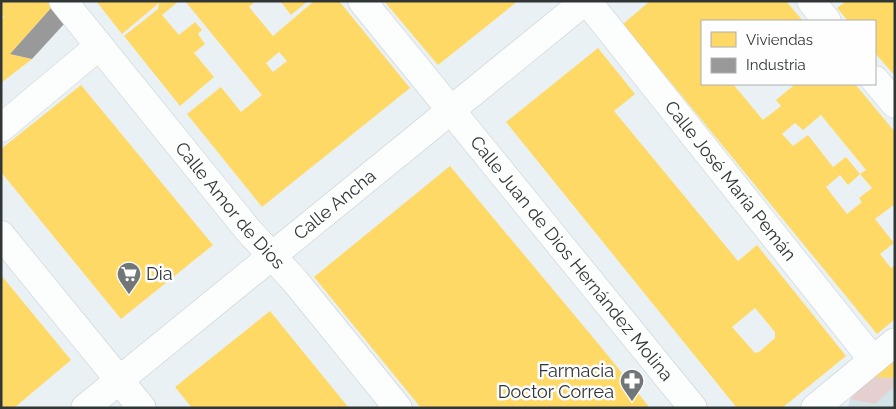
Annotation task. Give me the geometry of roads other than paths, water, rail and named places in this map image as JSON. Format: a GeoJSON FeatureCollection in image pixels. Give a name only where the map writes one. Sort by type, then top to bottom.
{"type":"FeatureCollection","features":[{"type":"Feature","properties":{"kind":"street","name":"Calle Amor de Dios"},"geometry":{"type":"LineString","coordinates":[[63,1],[248,230],[295,281],[398,408]]}},
{"type":"Feature","properties":{"kind":"street","name":"Calle Juan de Dios Hernández Molina"},"geometry":{"type":"LineString","coordinates":[[362,1],[693,408]]}},
{"type":"Feature","properties":{"kind":"street","name":"Calle Ancha"},"geometry":{"type":"LineString","coordinates":[[85,408],[586,1]]}},
{"type":"Feature","properties":{"kind":"street","name":"Calle José María Pemán"},"geometry":{"type":"LineString","coordinates":[[586,1],[873,360]]}},
{"type":"Feature","properties":{"kind":"street"},"geometry":{"type":"LineString","coordinates":[[811,1],[826,20]]}},
{"type":"Feature","properties":{"kind":"street"},"geometry":{"type":"LineString","coordinates":[[1,128],[99,46]]}},
{"type":"Feature","properties":{"kind":"street"},"geometry":{"type":"LineString","coordinates":[[876,81],[895,104]]}},
{"type":"Feature","properties":{"kind":"street"},"geometry":{"type":"LineString","coordinates":[[1,235],[142,408]]}},
{"type":"Feature","properties":{"kind":"street"},"geometry":{"type":"LineString","coordinates":[[815,408],[895,342]]}},
{"type":"Feature","properties":{"kind":"place","name":"Dia"},"geometry":{"type":"Point","coordinates":[129,295]}},
{"type":"Feature","properties":{"kind":"place","name":"Farmacia Doctor Correa"},"geometry":{"type":"Point","coordinates":[632,402]}}]}
